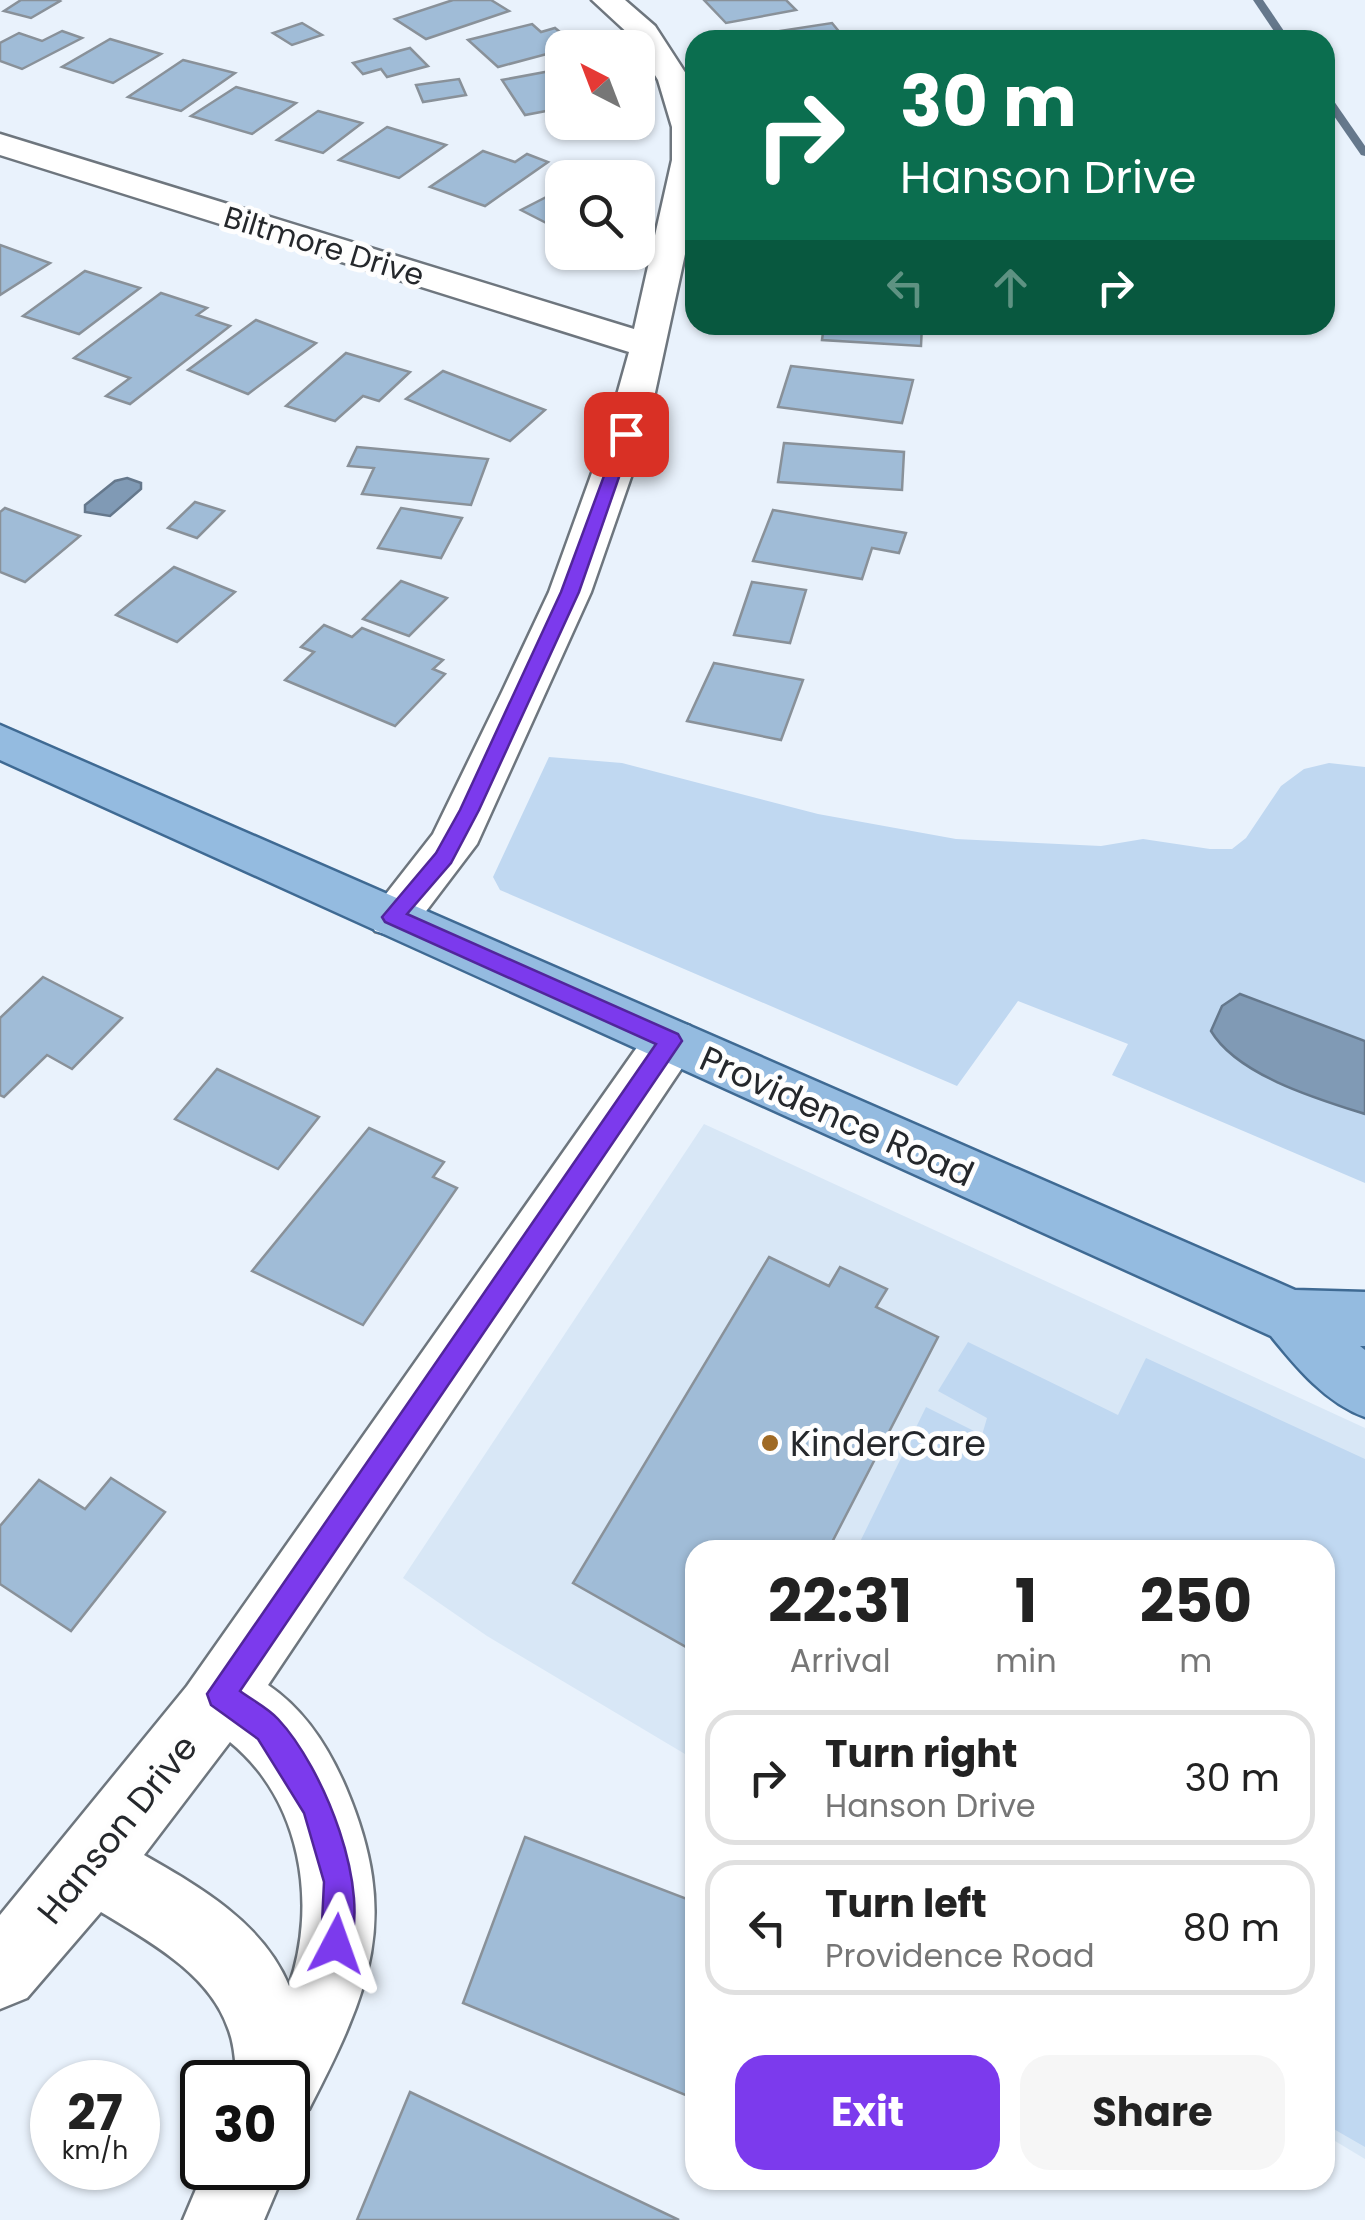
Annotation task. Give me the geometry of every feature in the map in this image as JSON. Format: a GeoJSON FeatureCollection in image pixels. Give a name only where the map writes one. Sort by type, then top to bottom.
{"type":"FeatureCollection","features":[{"type":"Feature","properties":{"kind":"main road","name":"Providence Road"},"geometry":{"type":"LineString","coordinates":[[0,741],[1292,1316],[1365,1319]]}},
{"type":"Feature","properties":{"kind":"main road","name":"Providence Road"},"geometry":{"type":"LineString","coordinates":[[1292,1316],[1315,1345],[1365,1389]]}},
{"type":"Feature","properties":{"kind":"street"},"geometry":{"type":"LineString","coordinates":[[607,0],[644,32],[674,80],[685,117]]}},
{"type":"Feature","properties":{"kind":"street","name":"Biltmore Drive"},"geometry":{"type":"LineString","coordinates":[[0,144],[649,346]]}},
{"type":"Feature","properties":{"kind":"street"},"geometry":{"type":"LineString","coordinates":[[393,917],[452,844],[570,592],[626,434],[685,174]]}},
{"type":"Feature","properties":{"kind":"street","name":"Hanson Drive"},"geometry":{"type":"LineString","coordinates":[[0,1971],[91,1865],[221,1694],[670,1041]]}},
{"type":"Feature","properties":{"kind":"street"},"geometry":{"type":"LineString","coordinates":[[221,1694],[268,1729],[294,1766],[316,1806],[340,1882],[340,1922],[333,1967],[289,2060]]}},
{"type":"Feature","properties":{"kind":"street"},"geometry":{"type":"LineString","coordinates":[[91,1865],[192,1926],[231,1961],[265,2014],[276,2060]]}},
{"type":"Feature","properties":{"kind":"street"},"geometry":{"type":"LineString","coordinates":[[223,2220],[236,2190]]}},
{"type":"Feature","properties":{"kind":"shaded area"},"geometry":{"type":"Polygon","coordinates":[[[127,478],[141,483],[141,489],[110,516],[85,512],[85,505],[115,481],[127,478]]]}},
{"type":"Feature","properties":{"kind":"shaded area"},"geometry":{"type":"Polygon","coordinates":[[[549,757],[622,763],[818,814],[956,839],[1101,846],[1143,839],[1210,849],[1232,849],[1246,838],[1281,786],[1304,769],[1329,763],[1365,767],[1365,1183],[1112,1075],[1128,1044],[1018,1001],[957,1086],[500,890],[493,877],[549,757]]]}},
{"type":"Feature","properties":{"kind":"shaded area"},"geometry":{"type":"Polygon","coordinates":[[[1240,994],[1365,1041],[1365,1114],[1258,1073],[1223,1047],[1211,1031],[1222,1006],[1240,994]]]}},
{"type":"Feature","properties":{"kind":"shaded area"},"geometry":{"type":"Polygon","coordinates":[[[704,1124],[1365,1428],[1365,2159],[1335,2141],[1335,1540],[685,1540],[685,1754],[487,1636],[403,1578],[704,1124]]]}},
{"type":"Feature","properties":{"kind":"shaded area"},"geometry":{"type":"Polygon","coordinates":[[[968,1342],[1118,1415],[1146,1358],[1365,1459],[1365,2147],[1335,2130],[1335,1540],[861,1540],[926,1407],[982,1435],[987,1418],[938,1391],[968,1342]]]}},
{"type":"Feature","properties":{"kind":"building"},"geometry":{"type":"Polygon","coordinates":[[[21,0],[60,1],[31,18],[4,11],[21,0]]]}},
{"type":"Feature","properties":{"kind":"building"},"geometry":{"type":"Polygon","coordinates":[[[453,0],[491,0],[509,11],[426,39],[395,19],[453,0]]]}},
{"type":"Feature","properties":{"kind":"building"},"geometry":{"type":"Polygon","coordinates":[[[704,0],[786,0],[796,10],[726,23],[704,0]]]}},
{"type":"Feature","properties":{"kind":"building"},"geometry":{"type":"Polygon","coordinates":[[[302,23],[322,35],[292,45],[273,33],[302,23]]]}},
{"type":"Feature","properties":{"kind":"building"},"geometry":{"type":"Polygon","coordinates":[[[832,23],[838,30],[787,30],[832,23]]]}},
{"type":"Feature","properties":{"kind":"building"},"geometry":{"type":"Polygon","coordinates":[[[532,24],[545,31],[545,55],[498,67],[468,40],[532,24]]]}},
{"type":"Feature","properties":{"kind":"building"},"geometry":{"type":"Polygon","coordinates":[[[62,31],[82,38],[22,69],[0,61],[0,43],[19,33],[42,41],[62,31]]]}},
{"type":"Feature","properties":{"kind":"building"},"geometry":{"type":"Polygon","coordinates":[[[110,39],[161,54],[113,83],[62,67],[110,39]]]}},
{"type":"Feature","properties":{"kind":"building"},"geometry":{"type":"Polygon","coordinates":[[[410,48],[428,66],[387,77],[381,69],[363,74],[353,63],[410,48]]]}},
{"type":"Feature","properties":{"kind":"building"},"geometry":{"type":"Polygon","coordinates":[[[183,60],[235,73],[181,111],[128,97],[183,60]]]}},
{"type":"Feature","properties":{"kind":"building"},"geometry":{"type":"Polygon","coordinates":[[[545,72],[545,111],[525,115],[502,80],[545,72]]]}},
{"type":"Feature","properties":{"kind":"building"},"geometry":{"type":"Polygon","coordinates":[[[459,79],[466,95],[423,102],[416,85],[459,79]]]}},
{"type":"Feature","properties":{"kind":"building"},"geometry":{"type":"Polygon","coordinates":[[[236,87],[296,103],[252,134],[191,116],[236,87]]]}},
{"type":"Feature","properties":{"kind":"building"},"geometry":{"type":"Polygon","coordinates":[[[318,111],[362,123],[323,153],[277,140],[318,111]]]}},
{"type":"Feature","properties":{"kind":"building"},"geometry":{"type":"Polygon","coordinates":[[[387,127],[446,145],[399,178],[339,160],[387,127]]]}},
{"type":"Feature","properties":{"kind":"building"},"geometry":{"type":"Polygon","coordinates":[[[483,151],[515,162],[527,154],[545,161],[485,206],[430,187],[483,151]]]}},
{"type":"Feature","properties":{"kind":"building"},"geometry":{"type":"Polygon","coordinates":[[[545,198],[545,222],[521,210],[545,198]]]}},
{"type":"Feature","properties":{"kind":"building"},"geometry":{"type":"Polygon","coordinates":[[[0,245],[50,263],[0,295],[0,245]]]}},
{"type":"Feature","properties":{"kind":"building"},"geometry":{"type":"Polygon","coordinates":[[[85,271],[140,288],[79,334],[23,316],[85,271]]]}},
{"type":"Feature","properties":{"kind":"building"},"geometry":{"type":"Polygon","coordinates":[[[161,293],[207,308],[197,315],[230,326],[130,404],[106,396],[130,378],[74,358],[161,293]]]}},
{"type":"Feature","properties":{"kind":"building"},"geometry":{"type":"Polygon","coordinates":[[[256,320],[316,343],[248,394],[188,370],[256,320]]]}},
{"type":"Feature","properties":{"kind":"building"},"geometry":{"type":"Polygon","coordinates":[[[823,335],[922,335],[921,346],[822,340],[823,335]]]}},
{"type":"Feature","properties":{"kind":"building"},"geometry":{"type":"Polygon","coordinates":[[[346,353],[410,372],[379,401],[363,396],[335,421],[286,406],[346,353]]]}},
{"type":"Feature","properties":{"kind":"building"},"geometry":{"type":"Polygon","coordinates":[[[791,366],[913,380],[902,423],[778,407],[791,366]]]}},
{"type":"Feature","properties":{"kind":"building"},"geometry":{"type":"Polygon","coordinates":[[[443,371],[545,410],[510,441],[406,399],[443,371]]]}},
{"type":"Feature","properties":{"kind":"building"},"geometry":{"type":"Polygon","coordinates":[[[784,443],[904,452],[902,490],[778,482],[784,443]]]}},
{"type":"Feature","properties":{"kind":"building"},"geometry":{"type":"Polygon","coordinates":[[[357,447],[488,459],[471,505],[362,494],[374,468],[348,466],[357,447]]]}},
{"type":"Feature","properties":{"kind":"building"},"geometry":{"type":"Polygon","coordinates":[[[195,502],[224,511],[197,538],[168,528],[195,502]]]}},
{"type":"Feature","properties":{"kind":"building"},"geometry":{"type":"Polygon","coordinates":[[[5,508],[80,536],[25,582],[0,572],[0,512],[5,508]]]}},
{"type":"Feature","properties":{"kind":"building"},"geometry":{"type":"Polygon","coordinates":[[[401,508],[462,518],[441,558],[378,548],[401,508]]]}},
{"type":"Feature","properties":{"kind":"building"},"geometry":{"type":"Polygon","coordinates":[[[773,510],[906,533],[899,553],[872,548],[862,579],[753,561],[773,510]]]}},
{"type":"Feature","properties":{"kind":"building"},"geometry":{"type":"Polygon","coordinates":[[[174,567],[235,592],[177,642],[116,615],[174,567]]]}},
{"type":"Feature","properties":{"kind":"building"},"geometry":{"type":"Polygon","coordinates":[[[401,581],[447,598],[409,636],[363,619],[401,581]]]}},
{"type":"Feature","properties":{"kind":"building"},"geometry":{"type":"Polygon","coordinates":[[[752,582],[806,590],[790,643],[734,635],[752,582]]]}},
{"type":"Feature","properties":{"kind":"building"},"geometry":{"type":"Polygon","coordinates":[[[324,625],[352,637],[362,628],[443,660],[433,669],[445,674],[395,726],[285,680],[314,652],[301,647],[324,625]]]}},
{"type":"Feature","properties":{"kind":"building"},"geometry":{"type":"Polygon","coordinates":[[[714,663],[803,680],[781,740],[687,721],[714,663]]]}},
{"type":"Feature","properties":{"kind":"building"},"geometry":{"type":"Polygon","coordinates":[[[43,977],[122,1018],[72,1069],[47,1055],[4,1097],[0,1095],[0,1018],[43,977]]]}},
{"type":"Feature","properties":{"kind":"building"},"geometry":{"type":"Polygon","coordinates":[[[217,1069],[319,1117],[278,1169],[175,1119],[217,1069]]]}},
{"type":"Feature","properties":{"kind":"building"},"geometry":{"type":"Polygon","coordinates":[[[369,1128],[444,1162],[433,1177],[457,1188],[363,1325],[252,1271],[369,1128]]]}},
{"type":"Feature","properties":{"kind":"building","name":"KinderCare"},"geometry":{"type":"Polygon","coordinates":[[[769,1257],[829,1286],[840,1267],[887,1289],[876,1307],[938,1337],[833,1540],[685,1540],[685,1646],[573,1583],[769,1257]]]}},
{"type":"Feature","properties":{"kind":"building"},"geometry":{"type":"Polygon","coordinates":[[[111,1478],[165,1512],[71,1631],[0,1584],[0,1526],[39,1480],[85,1509],[111,1478]]]}},
{"type":"Feature","properties":{"kind":"building"},"geometry":{"type":"Polygon","coordinates":[[[525,1837],[685,1898],[685,2095],[463,2003],[525,1837]]]}},
{"type":"Feature","properties":{"kind":"building"},"geometry":{"type":"Polygon","coordinates":[[[410,2092],[679,2220],[357,2220],[410,2092]]]}},
{"type":"Feature","properties":{"kind":"waterway"},"geometry":{"type":"LineString","coordinates":[[1258,0],[1278,30]]}},
{"type":"Feature","properties":{"kind":"waterway"},"geometry":{"type":"LineString","coordinates":[[1335,110],[1365,153]]}},
{"type":"Feature","properties":{"kind":"place","name":"KinderCare"},"geometry":{"type":"Point","coordinates":[770,1443]}},
{"type":"Feature","properties":{"kind":"route"},"geometry":{"type":"LineString","coordinates":[[336,1944],[340,1882],[316,1806],[268,1729],[221,1694],[670,1041],[393,917],[444,858],[470,810],[570,592],[626,434]]}}]}
